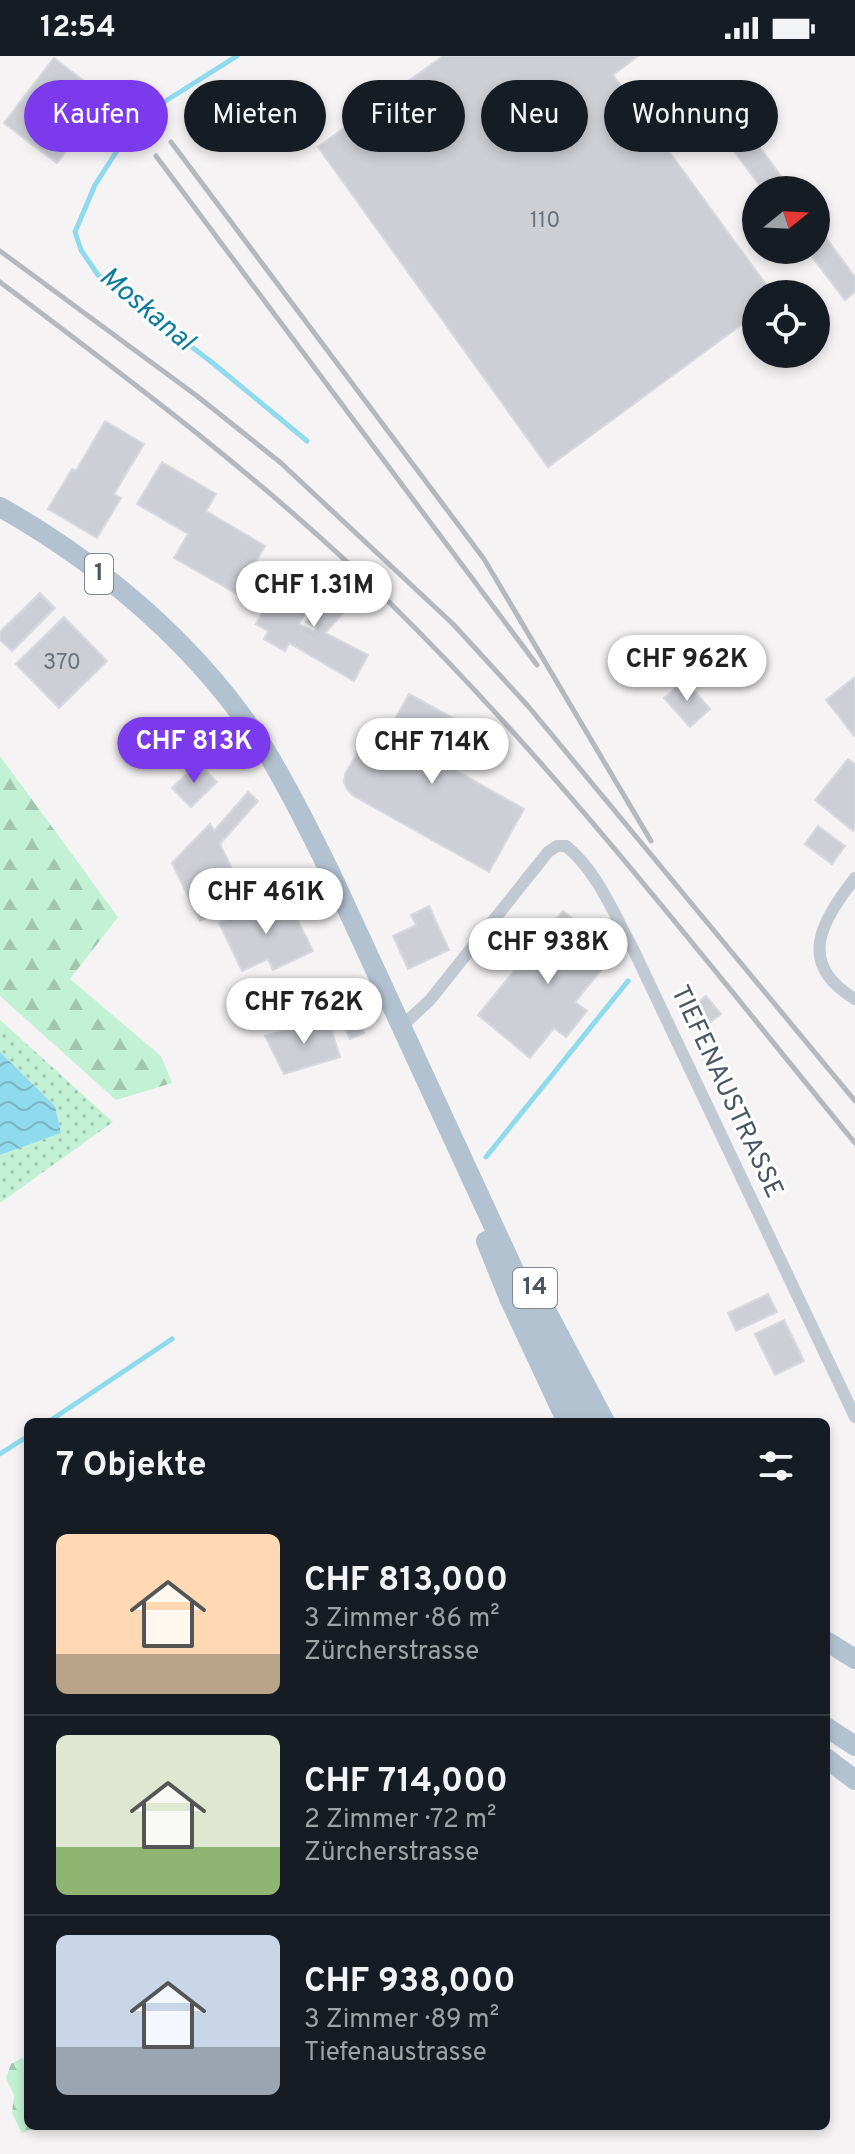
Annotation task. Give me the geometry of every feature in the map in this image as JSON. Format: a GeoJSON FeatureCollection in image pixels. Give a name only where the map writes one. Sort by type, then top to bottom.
{"type":"FeatureCollection","features":[{"type":"Feature","properties":{"kind":"main road","name":"1"},"geometry":{"type":"LineString","coordinates":[[0,507],[88,565],[147,612],[189,653],[263,746],[298,807],[582,1418]]}},
{"type":"Feature","properties":{"kind":"main road","name":"14"},"geometry":{"type":"LineString","coordinates":[[461,1157],[491,1255],[565,1418]]}},
{"type":"Feature","properties":{"kind":"main road","name":"14"},"geometry":{"type":"LineString","coordinates":[[461,1157],[509,1236],[603,1418]]}},
{"type":"Feature","properties":{"kind":"main road"},"geometry":{"type":"LineString","coordinates":[[830,1643],[855,1659]]}},
{"type":"Feature","properties":{"kind":"main road"},"geometry":{"type":"LineString","coordinates":[[830,1730],[855,1746]]}},
{"type":"Feature","properties":{"kind":"main road"},"geometry":{"type":"LineString","coordinates":[[830,1761],[855,1780]]}},
{"type":"Feature","properties":{"kind":"street","name":"TIEFENAUSTRASSE"},"geometry":{"type":"LineString","coordinates":[[402,1026],[430,1000],[548,852],[557,846],[566,846],[576,854],[592,876],[633,949],[855,1417]]}},
{"type":"Feature","properties":{"kind":"street"},"geometry":{"type":"LineString","coordinates":[[855,878],[822,927],[818,946],[824,970],[833,983],[855,999]]}},
{"type":"Feature","properties":{"kind":"green space"},"geometry":{"type":"Polygon","coordinates":[[[0,756],[118,917],[70,979],[161,1056],[172,1083],[116,1100],[0,996],[0,756]]]}},
{"type":"Feature","properties":{"kind":"green space"},"geometry":{"type":"Polygon","coordinates":[[[0,1020],[113,1122],[0,1203],[0,1155],[61,1133],[55,1106],[0,1052],[0,1020]]]}},
{"type":"Feature","properties":{"kind":"green space"},"geometry":{"type":"Polygon","coordinates":[[[22,2058],[24,2061],[24,2130],[29,2130],[22,2133],[12,2113],[14,2095],[6,2078],[11,2064],[22,2058]]]}},
{"type":"Feature","properties":{"kind":"water"},"geometry":{"type":"Polygon","coordinates":[[[0,1052],[55,1106],[61,1133],[0,1155],[0,1052]]]}},
{"type":"Feature","properties":{"kind":"building"},"geometry":{"type":"Polygon","coordinates":[[[443,56],[638,56],[613,75],[617,80],[604,80],[604,152],[669,152],[742,252],[742,264],[751,264],[763,280],[742,280],[742,324],[548,467],[322,152],[326,152],[326,141],[342,130],[342,152],[465,152],[465,80],[410,80],[443,56]]]}},
{"type":"Feature","properties":{"kind":"building"},"geometry":{"type":"Polygon","coordinates":[[[54,58],[83,80],[37,80],[54,58]]]}},
{"type":"Feature","properties":{"kind":"building"},"geometry":{"type":"Polygon","coordinates":[[[24,97],[24,138],[4,123],[24,97]]]}},
{"type":"Feature","properties":{"kind":"building"},"geometry":{"type":"Polygon","coordinates":[[[42,152],[65,152],[57,163],[42,152]]]}},
{"type":"Feature","properties":{"kind":"building"},"geometry":{"type":"Polygon","coordinates":[[[734,152],[763,152],[781,176],[752,176],[734,152]]]}},
{"type":"Feature","properties":{"kind":"building"},"geometry":{"type":"Polygon","coordinates":[[[830,243],[855,277],[855,292],[845,300],[818,264],[830,264],[830,243]]]}},
{"type":"Feature","properties":{"kind":"building"},"geometry":{"type":"Polygon","coordinates":[[[105,421],[144,444],[114,494],[121,498],[97,538],[48,509],[72,469],[76,471],[105,421]]]}},
{"type":"Feature","properties":{"kind":"building"},"geometry":{"type":"Polygon","coordinates":[[[162,462],[216,494],[206,511],[265,546],[237,594],[174,558],[188,534],[137,504],[162,462]]]}},
{"type":"Feature","properties":{"kind":"building"},"geometry":{"type":"Polygon","coordinates":[[[347,578],[362,592],[325,633],[368,655],[354,681],[289,643],[285,651],[264,639],[268,631],[256,624],[274,590],[308,608],[299,624],[314,632],[316,628],[306,622],[347,578]]]}},
{"type":"Feature","properties":{"kind":"building"},"geometry":{"type":"Polygon","coordinates":[[[40,593],[55,608],[12,651],[0,640],[0,632],[40,593]]]}},
{"type":"Feature","properties":{"kind":"building"},"geometry":{"type":"Polygon","coordinates":[[[64,617],[107,661],[59,708],[16,664],[64,617]]]}},
{"type":"Feature","properties":{"kind":"building"},"geometry":{"type":"Polygon","coordinates":[[[855,677],[855,734],[854,736],[826,700],[855,677]]]}},
{"type":"Feature","properties":{"kind":"building"},"geometry":{"type":"Polygon","coordinates":[[[685,680],[710,709],[690,727],[664,698],[685,680]]]}},
{"type":"Feature","properties":{"kind":"building"},"geometry":{"type":"Polygon","coordinates":[[[409,694],[460,722],[448,742],[467,753],[457,771],[524,809],[489,872],[352,795],[347,789],[345,774],[366,738],[380,746],[409,694]]]}},
{"type":"Feature","properties":{"kind":"building"},"geometry":{"type":"Polygon","coordinates":[[[848,759],[855,764],[853,831],[815,800],[848,759]]]}},
{"type":"Feature","properties":{"kind":"building"},"geometry":{"type":"Polygon","coordinates":[[[198,763],[217,782],[191,807],[172,788],[198,763]]]}},
{"type":"Feature","properties":{"kind":"building"},"geometry":{"type":"Polygon","coordinates":[[[248,792],[258,801],[220,844],[246,898],[200,921],[172,863],[210,824],[214,831],[248,792]]]}},
{"type":"Feature","properties":{"kind":"building"},"geometry":{"type":"Polygon","coordinates":[[[818,826],[845,846],[832,864],[805,844],[818,826]]]}},
{"type":"Feature","properties":{"kind":"building"},"geometry":{"type":"Polygon","coordinates":[[[287,899],[313,951],[273,970],[268,959],[242,971],[219,923],[257,904],[261,912],[287,899]]]}},
{"type":"Feature","properties":{"kind":"building"},"geometry":{"type":"Polygon","coordinates":[[[429,906],[449,950],[408,969],[393,936],[416,925],[411,915],[429,906]]]}},
{"type":"Feature","properties":{"kind":"building"},"geometry":{"type":"Polygon","coordinates":[[[563,911],[615,953],[575,1002],[587,1011],[566,1037],[554,1028],[530,1058],[478,1015],[563,911]]]}},
{"type":"Feature","properties":{"kind":"building"},"geometry":{"type":"Polygon","coordinates":[[[341,979],[364,1033],[350,1039],[326,985],[341,979]]]}},
{"type":"Feature","properties":{"kind":"building"},"geometry":{"type":"Polygon","coordinates":[[[706,996],[721,1014],[704,1027],[690,1009],[706,996]]]}},
{"type":"Feature","properties":{"kind":"building"},"geometry":{"type":"Polygon","coordinates":[[[328,1018],[340,1057],[284,1074],[265,1036],[328,1018]]]}},
{"type":"Feature","properties":{"kind":"building"},"geometry":{"type":"Polygon","coordinates":[[[768,1294],[777,1312],[736,1331],[728,1313],[768,1294]]]}},
{"type":"Feature","properties":{"kind":"building"},"geometry":{"type":"Polygon","coordinates":[[[784,1320],[804,1361],[775,1375],[755,1334],[784,1320]]]}},
{"type":"Feature","properties":{"kind":"waterway","name":"Moskanal"},"geometry":{"type":"LineString","coordinates":[[237,56],[156,107],[120,146],[95,185],[75,232],[81,250],[98,275],[214,364],[307,441]]}},
{"type":"Feature","properties":{"kind":"waterway"},"geometry":{"type":"LineString","coordinates":[[486,1157],[628,981]]}},
{"type":"Feature","properties":{"kind":"waterway"},"geometry":{"type":"LineString","coordinates":[[54,1418],[172,1339]]}},
{"type":"Feature","properties":{"kind":"waterway"},"geometry":{"type":"LineString","coordinates":[[0,1454],[24,1439]]}},
{"type":"Feature","properties":{"kind":"railway"},"geometry":{"type":"LineString","coordinates":[[171,142],[484,559],[651,841]]}},
{"type":"Feature","properties":{"kind":"railway"},"geometry":{"type":"LineString","coordinates":[[156,156],[537,665]]}},
{"type":"Feature","properties":{"kind":"railway"},"geometry":{"type":"LineString","coordinates":[[0,251],[197,396],[281,463],[453,624],[528,706],[855,1101]]}},
{"type":"Feature","properties":{"kind":"railway"},"geometry":{"type":"LineString","coordinates":[[0,282],[248,475],[388,601],[571,797],[855,1143]]}}]}
